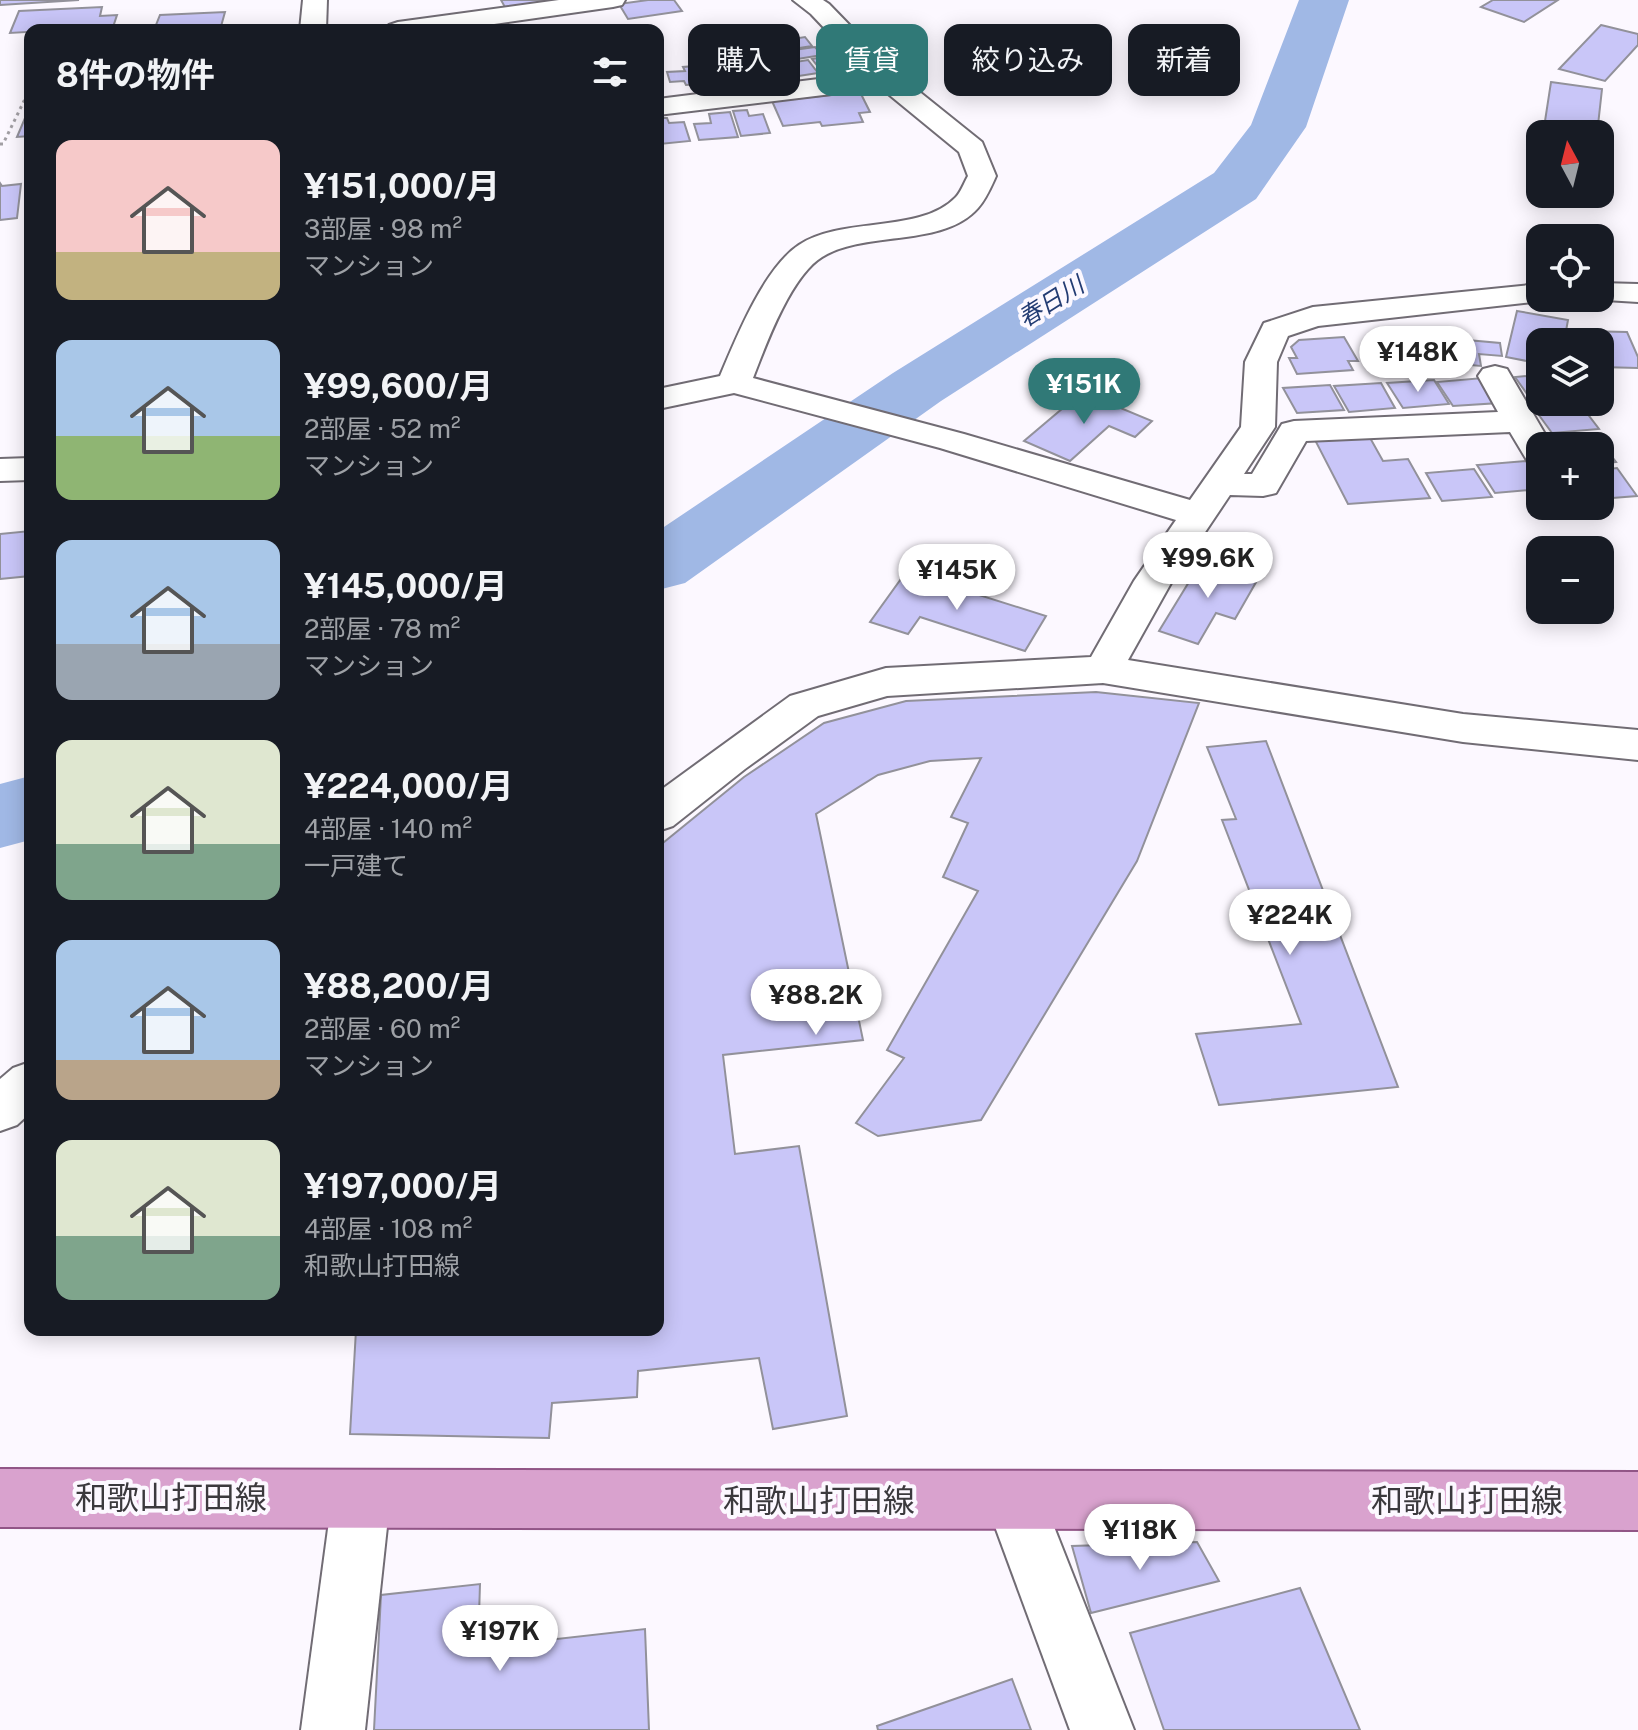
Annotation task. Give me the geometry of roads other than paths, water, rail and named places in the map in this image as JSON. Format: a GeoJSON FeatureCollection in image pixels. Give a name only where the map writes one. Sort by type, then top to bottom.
{"type":"FeatureCollection","features":[{"type":"Feature","properties":{"kind":"main road","name":"和歌山打田線"},"geometry":{"type":"LineString","coordinates":[[0,1498],[1638,1501]]}},
{"type":"Feature","properties":{"kind":"street"},"geometry":{"type":"LineString","coordinates":[[313,24],[315,0]]}},
{"type":"Feature","properties":{"kind":"street"},"geometry":{"type":"LineString","coordinates":[[441,24],[613,0]]}},
{"type":"Feature","properties":{"kind":"street"},"geometry":{"type":"LineString","coordinates":[[805,0],[820,9],[834,24]]}},
{"type":"Feature","properties":{"kind":"street"},"geometry":{"type":"LineString","coordinates":[[664,106],[816,88]]}},
{"type":"Feature","properties":{"kind":"street"},"geometry":{"type":"LineString","coordinates":[[734,383],[747,350],[782,285],[807,252],[836,238],[893,231],[951,214],[966,204],[982,176],[972,148],[908,96]]}},
{"type":"Feature","properties":{"kind":"street"},"geometry":{"type":"LineString","coordinates":[[1614,292],[1638,293]]}},
{"type":"Feature","properties":{"kind":"street"},"geometry":{"type":"LineString","coordinates":[[1103,670],[1153,581],[1258,427],[1261,362],[1275,330],[1313,317],[1526,294]]}},
{"type":"Feature","properties":{"kind":"street"},"geometry":{"type":"LineString","coordinates":[[1495,376],[1527,432]]}},
{"type":"Feature","properties":{"kind":"street"},"geometry":{"type":"LineString","coordinates":[[664,398],[734,383],[952,441],[1200,515]]}},
{"type":"Feature","properties":{"kind":"street"},"geometry":{"type":"LineString","coordinates":[[1221,484],[1263,485],[1294,431],[1521,421]]}},
{"type":"Feature","properties":{"kind":"street"},"geometry":{"type":"LineString","coordinates":[[1409,426],[1425,457]]}},
{"type":"Feature","properties":{"kind":"street"},"geometry":{"type":"LineString","coordinates":[[0,470],[24,469]]}},
{"type":"Feature","properties":{"kind":"street"},"geometry":{"type":"LineString","coordinates":[[664,810],[730,758],[804,706],[886,682],[1103,670],[1463,728],[1638,745]]}},
{"type":"Feature","properties":{"kind":"street"},"geometry":{"type":"LineString","coordinates":[[0,1110],[24,1088]]}},
{"type":"Feature","properties":{"kind":"street"},"geometry":{"type":"LineString","coordinates":[[333,1730],[361,1499]]}},
{"type":"Feature","properties":{"kind":"street"},"geometry":{"type":"LineString","coordinates":[[1015,1502],[1102,1730]]}},
{"type":"Feature","properties":{"kind":"waterway","name":"春日川"},"geometry":{"type":"LineString","coordinates":[[664,562],[917,387],[1235,186],[1278,127],[1324,0]]}},
{"type":"Feature","properties":{"kind":"waterway","name":"春日川"},"geometry":{"type":"LineString","coordinates":[[0,816],[24,810]]}}]}
